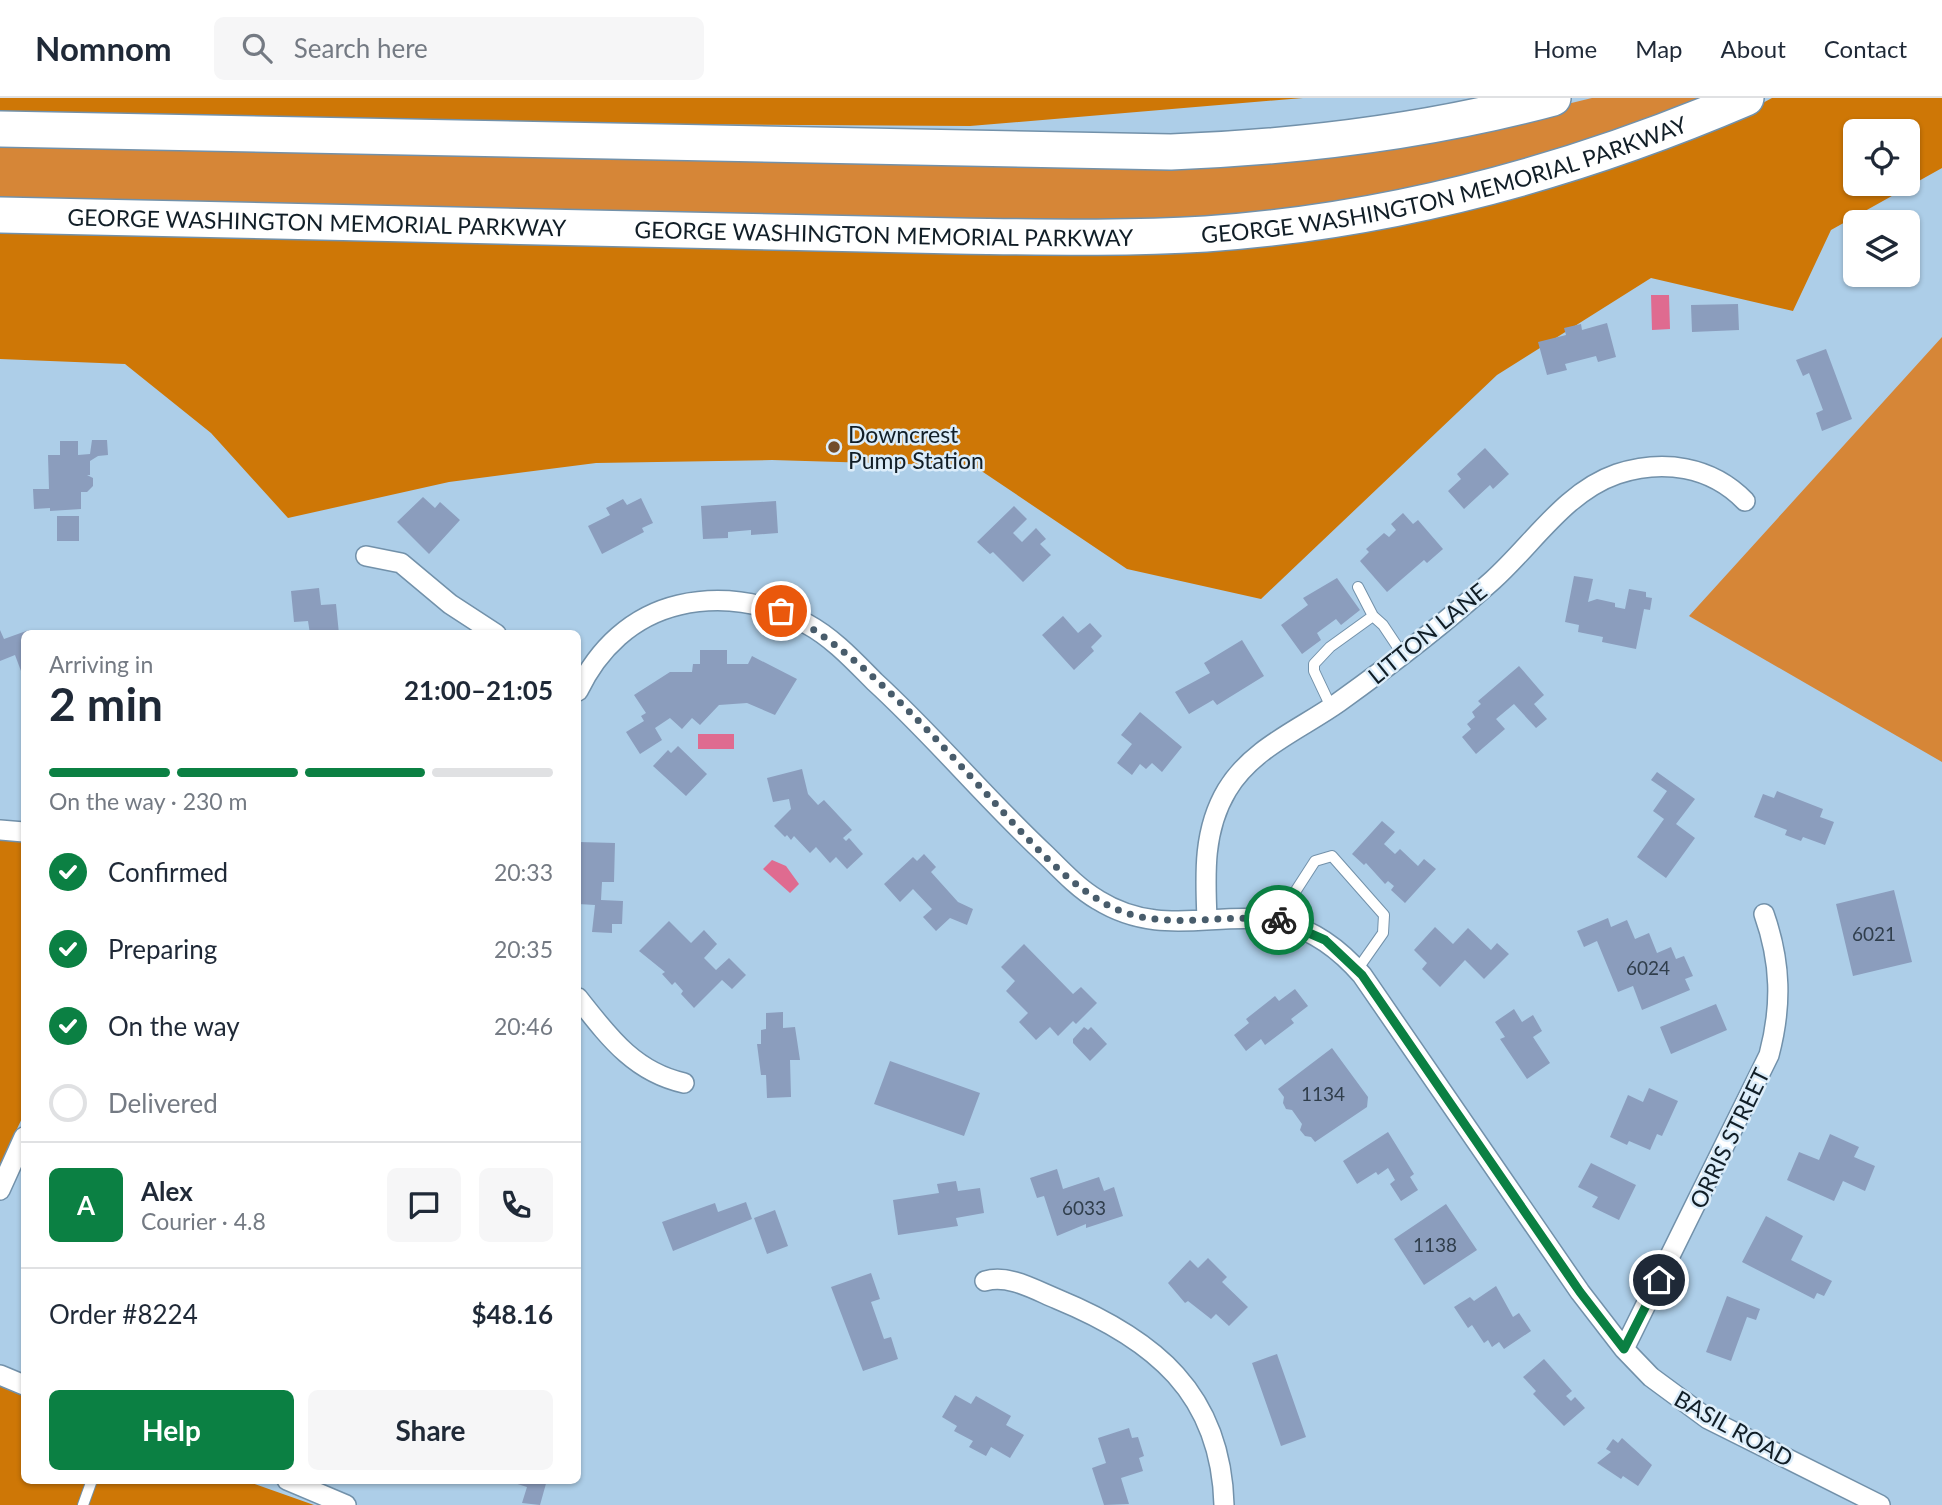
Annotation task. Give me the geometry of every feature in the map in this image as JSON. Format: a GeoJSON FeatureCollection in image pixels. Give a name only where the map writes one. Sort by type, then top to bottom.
{"type":"FeatureCollection","features":[{"type":"Feature","properties":{"kind":"highway"},"geometry":{"type":"LineString","coordinates":[[0,129],[1171,152],[1296,145],[1409,130],[1553,98]]}},
{"type":"Feature","properties":{"kind":"highway","name":"GEORGE WASHINGTON MEMORIAL PARKWAY"},"geometry":{"type":"LineString","coordinates":[[0,215],[957,236],[1109,237],[1206,234],[1324,221],[1419,205],[1581,162],[1677,128],[1746,98]]}},
{"type":"Feature","properties":{"kind":"street","name":"LITTON LANE"},"geometry":{"type":"LineString","coordinates":[[1207,919],[1205,856],[1217,809],[1228,788],[1259,754],[1403,655],[1495,577],[1572,500],[1594,485],[1618,474],[1646,467],[1672,467],[1716,477],[1745,501]]}},
{"type":"Feature","properties":{"kind":"street"},"geometry":{"type":"LineString","coordinates":[[366,556],[401,563],[450,604],[490,630]]}},
{"type":"Feature","properties":{"kind":"street","name":"BASIL ROAD"},"geometry":{"type":"LineString","coordinates":[[581,680],[602,652],[621,633],[667,608],[724,600],[781,611],[831,640],[909,714],[1020,830],[1098,900],[1125,913],[1149,919],[1253,917],[1287,923],[1325,940],[1357,970],[1580,1292],[1624,1349],[1660,1385],[1708,1419],[1880,1505]]}},
{"type":"Feature","properties":{"kind":"street"},"geometry":{"type":"LineString","coordinates":[[0,830],[21,832]]}},
{"type":"Feature","properties":{"kind":"street","name":"ORRIS STREET"},"geometry":{"type":"LineString","coordinates":[[1624,1349],[1769,1055],[1776,1030],[1779,985],[1777,956],[1764,914]]}},
{"type":"Feature","properties":{"kind":"street"},"geometry":{"type":"LineString","coordinates":[[581,1002],[630,1059],[649,1071],[684,1083]]}},
{"type":"Feature","properties":{"kind":"street"},"geometry":{"type":"LineString","coordinates":[[0,1190],[21,1144]]}},
{"type":"Feature","properties":{"kind":"street"},"geometry":{"type":"LineString","coordinates":[[985,1281],[994,1278],[1013,1281],[1106,1319],[1170,1369],[1199,1404],[1211,1427],[1220,1455],[1224,1505]]}},
{"type":"Feature","properties":{"kind":"street"},"geometry":{"type":"LineString","coordinates":[[0,1374],[21,1384]]}},
{"type":"Feature","properties":{"kind":"street"},"geometry":{"type":"LineString","coordinates":[[296,1484],[346,1505]]}},
{"type":"Feature","properties":{"kind":"lane"},"geometry":{"type":"LineString","coordinates":[[1358,587],[1373,616],[1383,625],[1403,655]]}},
{"type":"Feature","properties":{"kind":"lane"},"geometry":{"type":"LineString","coordinates":[[1331,707],[1314,671],[1314,664],[1330,647],[1373,616]]}},
{"type":"Feature","properties":{"kind":"lane"},"geometry":{"type":"LineString","coordinates":[[1287,923],[1295,892],[1315,861],[1332,856],[1384,915],[1383,933],[1357,970]]}},
{"type":"Feature","properties":{"kind":"lane"},"geometry":{"type":"LineString","coordinates":[[83,1505],[91,1484]]}},
{"type":"Feature","properties":{"kind":"shaded area"},"geometry":{"type":"Polygon","coordinates":[[[0,98],[1303,98],[970,126],[0,120],[0,98]]]}},
{"type":"Feature","properties":{"kind":"shaded area"},"geometry":{"type":"Polygon","coordinates":[[[1592,98],[1722,98],[1539,166],[1236,223],[0,207],[0,142],[1422,139],[1592,98]]]}},
{"type":"Feature","properties":{"kind":"shaded area"},"geometry":{"type":"Polygon","coordinates":[[[1772,98],[1942,98],[1942,168],[1920,180],[1920,119],[1843,119],[1843,196],[1892,196],[1867,210],[1843,210],[1843,223],[1831,230],[1793,311],[1651,278],[1497,375],[1261,599],[1127,569],[974,466],[772,460],[596,463],[449,482],[288,518],[211,433],[125,364],[0,359],[0,228],[1306,238],[1744,113],[1772,98]]]}},
{"type":"Feature","properties":{"kind":"shaded area"},"geometry":{"type":"Polygon","coordinates":[[[1651,295],[1669,295],[1670,329],[1652,330],[1651,295]]]}},
{"type":"Feature","properties":{"kind":"shaded area"},"geometry":{"type":"Polygon","coordinates":[[[1942,337],[1942,762],[1689,616],[1942,337]]]}},
{"type":"Feature","properties":{"kind":"shaded area"},"geometry":{"type":"Polygon","coordinates":[[[698,734],[734,734],[734,749],[698,749],[698,734]]]}},
{"type":"Feature","properties":{"kind":"shaded area"},"geometry":{"type":"Polygon","coordinates":[[[0,839],[21,842],[21,1120],[0,1165],[0,839]]]}},
{"type":"Feature","properties":{"kind":"shaded area"},"geometry":{"type":"Polygon","coordinates":[[[772,860],[786,866],[799,884],[790,893],[763,869],[772,860]]]}},
{"type":"Feature","properties":{"kind":"shaded area"},"geometry":{"type":"Polygon","coordinates":[[[0,1382],[21,1393],[21,1484],[254,1484],[314,1505],[0,1505],[0,1382]]]}},
{"type":"Feature","properties":{"kind":"building"},"geometry":{"type":"Polygon","coordinates":[[[1738,304],[1739,330],[1692,332],[1691,305],[1738,304]]]}},
{"type":"Feature","properties":{"kind":"building"},"geometry":{"type":"Polygon","coordinates":[[[1607,323],[1616,357],[1598,362],[1596,356],[1565,364],[1567,370],[1547,375],[1538,342],[1566,335],[1564,328],[1581,324],[1582,330],[1607,323]]]}},
{"type":"Feature","properties":{"kind":"building"},"geometry":{"type":"Polygon","coordinates":[[[1826,349],[1852,419],[1822,431],[1816,413],[1823,410],[1809,373],[1803,376],[1796,360],[1826,349]]]}},
{"type":"Feature","properties":{"kind":"building","name":"Downcrest Pump Station"},"geometry":{"type":"Polygon","coordinates":[[[829,439],[842,443],[838,455],[826,451],[829,439]]]}},
{"type":"Feature","properties":{"kind":"building"},"geometry":{"type":"Polygon","coordinates":[[[92,440],[107,440],[108,455],[98,456],[90,461],[90,475],[87,475],[93,478],[93,486],[87,492],[81,492],[81,509],[34,509],[33,489],[49,489],[48,455],[60,455],[60,441],[78,441],[78,455],[90,454],[92,440]]]}},
{"type":"Feature","properties":{"kind":"building"},"geometry":{"type":"Polygon","coordinates":[[[1485,448],[1509,474],[1493,489],[1490,485],[1464,509],[1448,491],[1461,479],[1457,474],[1485,448]]]}},
{"type":"Feature","properties":{"kind":"building"},"geometry":{"type":"Polygon","coordinates":[[[423,497],[435,508],[440,502],[460,520],[429,554],[397,522],[423,497]]]}},
{"type":"Feature","properties":{"kind":"building"},"geometry":{"type":"Polygon","coordinates":[[[641,498],[653,523],[642,528],[644,532],[602,554],[588,526],[610,515],[606,508],[623,499],[627,505],[641,498]]]}},
{"type":"Feature","properties":{"kind":"building"},"geometry":{"type":"Polygon","coordinates":[[[776,501],[778,533],[751,535],[751,530],[728,532],[728,538],[703,539],[701,506],[776,501]]]}},
{"type":"Feature","properties":{"kind":"building"},"geometry":{"type":"Polygon","coordinates":[[[1014,506],[1027,519],[1013,533],[1022,542],[1036,528],[1046,539],[1040,544],[1051,555],[1023,582],[993,552],[990,554],[977,542],[1014,506]]]}},
{"type":"Feature","properties":{"kind":"building"},"geometry":{"type":"Polygon","coordinates":[[[1403,513],[1413,524],[1418,520],[1443,549],[1427,563],[1424,560],[1387,592],[1360,561],[1369,552],[1366,549],[1384,533],[1389,537],[1396,530],[1391,524],[1403,513]]]}},
{"type":"Feature","properties":{"kind":"building"},"geometry":{"type":"Polygon","coordinates":[[[57,516],[79,516],[79,541],[57,541],[57,516]]]}},
{"type":"Feature","properties":{"kind":"building"},"geometry":{"type":"Polygon","coordinates":[[[1574,576],[1593,579],[1588,602],[1597,599],[1615,603],[1615,607],[1625,609],[1629,589],[1646,592],[1646,597],[1652,598],[1650,610],[1644,609],[1636,649],[1602,642],[1603,637],[1578,632],[1579,625],[1565,622],[1574,576]]]}},
{"type":"Feature","properties":{"kind":"building"},"geometry":{"type":"Polygon","coordinates":[[[1337,578],[1360,610],[1341,625],[1336,619],[1317,633],[1321,640],[1302,654],[1281,625],[1308,605],[1303,598],[1337,578]]]}},
{"type":"Feature","properties":{"kind":"building"},"geometry":{"type":"Polygon","coordinates":[[[319,588],[321,605],[336,604],[339,630],[309,630],[308,621],[294,622],[291,591],[319,588]]]}},
{"type":"Feature","properties":{"kind":"building"},"geometry":{"type":"Polygon","coordinates":[[[1063,616],[1078,633],[1090,623],[1102,636],[1091,647],[1094,651],[1074,670],[1042,635],[1063,616]]]}},
{"type":"Feature","properties":{"kind":"building"},"geometry":{"type":"Polygon","coordinates":[[[0,630],[4,639],[21,633],[21,671],[15,655],[0,661],[0,630]]]}},
{"type":"Feature","properties":{"kind":"building"},"geometry":{"type":"Polygon","coordinates":[[[1242,640],[1264,676],[1217,705],[1213,700],[1189,714],[1175,692],[1210,673],[1204,663],[1242,640]]]}},
{"type":"Feature","properties":{"kind":"building"},"geometry":{"type":"Polygon","coordinates":[[[700,650],[727,650],[727,664],[748,664],[752,656],[797,679],[775,715],[747,703],[719,705],[700,725],[692,718],[682,729],[670,718],[655,728],[662,740],[640,754],[626,732],[644,721],[641,716],[646,713],[634,695],[670,672],[692,672],[693,664],[700,664],[700,650]]]}},
{"type":"Feature","properties":{"kind":"building"},"geometry":{"type":"Polygon","coordinates":[[[1519,666],[1544,695],[1534,704],[1547,719],[1536,728],[1514,704],[1496,719],[1505,729],[1476,754],[1462,737],[1471,729],[1467,724],[1475,717],[1472,712],[1481,704],[1478,701],[1519,666]]]}},
{"type":"Feature","properties":{"kind":"building"},"geometry":{"type":"Polygon","coordinates":[[[1140,712],[1182,747],[1162,772],[1152,763],[1146,769],[1140,764],[1132,775],[1117,763],[1132,744],[1121,735],[1140,712]]]}},
{"type":"Feature","properties":{"kind":"building"},"geometry":{"type":"Polygon","coordinates":[[[678,746],[707,774],[686,796],[653,766],[668,750],[671,753],[678,746]]]}},
{"type":"Feature","properties":{"kind":"building"},"geometry":{"type":"Polygon","coordinates":[[[802,769],[808,794],[818,805],[824,800],[852,830],[843,838],[846,841],[849,838],[863,854],[847,869],[836,857],[830,863],[816,847],[810,853],[794,836],[791,840],[787,835],[785,837],[774,826],[791,809],[789,799],[773,802],[767,778],[802,769]]]}},
{"type":"Feature","properties":{"kind":"building"},"geometry":{"type":"Polygon","coordinates":[[[1657,772],[1695,799],[1676,824],[1695,838],[1666,878],[1637,857],[1664,819],[1653,811],[1667,791],[1651,780],[1657,772]]]}},
{"type":"Feature","properties":{"kind":"building"},"geometry":{"type":"Polygon","coordinates":[[[1777,791],[1823,809],[1820,817],[1834,822],[1825,845],[1803,837],[1801,841],[1785,835],[1787,830],[1754,817],[1763,794],[1774,798],[1777,791]]]}},
{"type":"Feature","properties":{"kind":"building"},"geometry":{"type":"Polygon","coordinates":[[[1382,821],[1395,832],[1384,844],[1395,854],[1400,849],[1418,866],[1424,859],[1436,869],[1405,903],[1391,890],[1394,886],[1388,881],[1385,884],[1366,863],[1364,865],[1352,854],[1382,821]]]}},
{"type":"Feature","properties":{"kind":"building"},"geometry":{"type":"Polygon","coordinates":[[[581,842],[615,843],[614,882],[602,882],[601,900],[623,901],[622,924],[612,924],[612,933],[592,932],[595,905],[581,904],[581,842]]]}},
{"type":"Feature","properties":{"kind":"building"},"geometry":{"type":"Polygon","coordinates":[[[924,854],[936,867],[931,872],[958,902],[973,909],[967,925],[950,918],[936,931],[923,917],[932,909],[913,889],[900,902],[884,884],[913,857],[917,861],[924,854]]]}},
{"type":"Feature","properties":{"kind":"building"},"geometry":{"type":"Polygon","coordinates":[[[1894,890],[1912,962],[1853,976],[1836,904],[1894,890]]]}},
{"type":"Feature","properties":{"kind":"building"},"geometry":{"type":"Polygon","coordinates":[[[1608,918],[1611,927],[1627,920],[1635,939],[1649,933],[1657,953],[1671,947],[1676,959],[1684,956],[1693,976],[1685,979],[1690,990],[1642,1010],[1633,986],[1618,992],[1597,941],[1584,947],[1577,931],[1608,918]]]}},
{"type":"Feature","properties":{"kind":"building"},"geometry":{"type":"Polygon","coordinates":[[[669,921],[691,943],[704,930],[717,944],[704,958],[716,970],[729,958],[746,975],[732,989],[722,980],[694,1008],[681,994],[683,991],[675,982],[672,985],[662,974],[665,972],[639,951],[669,921]]]}},
{"type":"Feature","properties":{"kind":"building"},"geometry":{"type":"Polygon","coordinates":[[[1435,927],[1453,944],[1468,928],[1491,950],[1497,943],[1509,954],[1484,979],[1465,960],[1440,987],[1422,969],[1427,963],[1414,950],[1435,927]]]}},
{"type":"Feature","properties":{"kind":"building"},"geometry":{"type":"Polygon","coordinates":[[[1024,944],[1073,994],[1081,987],[1097,1003],[1076,1024],[1073,1021],[1058,1036],[1050,1027],[1036,1040],[1019,1022],[1028,1013],[1006,991],[1015,981],[1001,967],[1024,944]]]}},
{"type":"Feature","properties":{"kind":"building"},"geometry":{"type":"Polygon","coordinates":[[[1295,989],[1308,1006],[1291,1019],[1294,1023],[1265,1045],[1261,1039],[1246,1051],[1234,1035],[1249,1023],[1246,1019],[1275,996],[1279,1001],[1295,989]]]}},
{"type":"Feature","properties":{"kind":"building"},"geometry":{"type":"Polygon","coordinates":[[[1716,1004],[1727,1030],[1671,1054],[1660,1027],[1716,1004]]]}},
{"type":"Feature","properties":{"kind":"building"},"geometry":{"type":"Polygon","coordinates":[[[1514,1009],[1522,1022],[1533,1015],[1542,1031],[1533,1037],[1550,1063],[1527,1079],[1500,1039],[1505,1037],[1495,1022],[1514,1009]]]}},
{"type":"Feature","properties":{"kind":"building"},"geometry":{"type":"Polygon","coordinates":[[[783,1012],[783,1028],[795,1027],[800,1060],[790,1060],[791,1097],[767,1098],[766,1075],[761,1075],[757,1044],[761,1044],[761,1030],[766,1029],[766,1013],[783,1012]]]}},
{"type":"Feature","properties":{"kind":"building"},"geometry":{"type":"Polygon","coordinates":[[[1084,1027],[1088,1030],[1091,1027],[1107,1044],[1090,1061],[1073,1043],[1073,1039],[1084,1027]]]}},
{"type":"Feature","properties":{"kind":"building"},"geometry":{"type":"Polygon","coordinates":[[[1332,1048],[1368,1097],[1367,1107],[1315,1142],[1300,1130],[1302,1124],[1292,1110],[1286,1109],[1284,1097],[1278,1089],[1332,1048]]]}},
{"type":"Feature","properties":{"kind":"building"},"geometry":{"type":"Polygon","coordinates":[[[890,1061],[980,1093],[964,1136],[874,1104],[890,1061]]]}},
{"type":"Feature","properties":{"kind":"building"},"geometry":{"type":"Polygon","coordinates":[[[1649,1088],[1678,1101],[1662,1136],[1657,1134],[1650,1150],[1629,1141],[1627,1145],[1610,1137],[1628,1095],[1643,1102],[1649,1088]]]}},
{"type":"Feature","properties":{"kind":"building"},"geometry":{"type":"Polygon","coordinates":[[[1388,1132],[1414,1174],[1410,1177],[1418,1190],[1401,1201],[1390,1184],[1395,1180],[1388,1168],[1357,1184],[1343,1161],[1388,1132]]]}},
{"type":"Feature","properties":{"kind":"building"},"geometry":{"type":"Polygon","coordinates":[[[1830,1134],[1859,1147],[1854,1157],[1875,1166],[1865,1191],[1843,1181],[1834,1201],[1787,1180],[1799,1152],[1819,1160],[1830,1134]]]}},
{"type":"Feature","properties":{"kind":"building"},"geometry":{"type":"Polygon","coordinates":[[[1591,1163],[1636,1185],[1619,1220],[1592,1207],[1598,1197],[1578,1187],[1591,1163]]]}},
{"type":"Feature","properties":{"kind":"building"},"geometry":{"type":"Polygon","coordinates":[[[1057,1169],[1063,1189],[1099,1177],[1104,1191],[1114,1187],[1123,1216],[1086,1228],[1086,1224],[1057,1236],[1044,1196],[1037,1198],[1030,1178],[1057,1169]]]}},
{"type":"Feature","properties":{"kind":"building"},"geometry":{"type":"Polygon","coordinates":[[[956,1181],[958,1191],[980,1188],[984,1213],[956,1218],[958,1226],[898,1235],[893,1200],[939,1193],[937,1184],[956,1181]]]}},
{"type":"Feature","properties":{"kind":"building"},"geometry":{"type":"Polygon","coordinates":[[[746,1202],[752,1219],[673,1251],[662,1222],[715,1203],[718,1212],[746,1202]]]}},
{"type":"Feature","properties":{"kind":"building"},"geometry":{"type":"Polygon","coordinates":[[[1446,1204],[1477,1250],[1424,1285],[1394,1239],[1446,1204]]]}},
{"type":"Feature","properties":{"kind":"building"},"geometry":{"type":"Polygon","coordinates":[[[775,1210],[788,1246],[767,1254],[754,1218],[775,1210]]]}},
{"type":"Feature","properties":{"kind":"building"},"geometry":{"type":"Polygon","coordinates":[[[1766,1216],[1803,1236],[1791,1260],[1832,1281],[1824,1296],[1817,1293],[1814,1299],[1742,1262],[1766,1216]]]}},
{"type":"Feature","properties":{"kind":"building"},"geometry":{"type":"Polygon","coordinates":[[[1208,1258],[1227,1277],[1222,1282],[1248,1307],[1229,1326],[1216,1314],[1211,1319],[1188,1301],[1185,1303],[1168,1283],[1190,1260],[1198,1268],[1208,1258]]]}},
{"type":"Feature","properties":{"kind":"building"},"geometry":{"type":"Polygon","coordinates":[[[871,1273],[880,1299],[871,1302],[884,1339],[891,1337],[898,1359],[863,1371],[831,1287],[871,1273]]]}},
{"type":"Feature","properties":{"kind":"building"},"geometry":{"type":"Polygon","coordinates":[[[1496,1286],[1513,1317],[1519,1313],[1531,1331],[1504,1349],[1499,1342],[1492,1347],[1488,1340],[1484,1343],[1472,1325],[1468,1328],[1454,1307],[1470,1297],[1474,1301],[1496,1286]]]}},
{"type":"Feature","properties":{"kind":"building"},"geometry":{"type":"Polygon","coordinates":[[[1727,1296],[1760,1309],[1756,1320],[1747,1317],[1731,1361],[1706,1352],[1727,1296]]]}},
{"type":"Feature","properties":{"kind":"building"},"geometry":{"type":"Polygon","coordinates":[[[1277,1354],[1306,1437],[1281,1446],[1252,1363],[1277,1354]]]}},
{"type":"Feature","properties":{"kind":"building"},"geometry":{"type":"Polygon","coordinates":[[[1544,1359],[1572,1391],[1566,1396],[1571,1401],[1575,1397],[1585,1408],[1564,1426],[1533,1394],[1536,1391],[1523,1377],[1544,1359]]]}},
{"type":"Feature","properties":{"kind":"building"},"geometry":{"type":"Polygon","coordinates":[[[955,1395],[971,1404],[976,1396],[1011,1416],[1006,1425],[1024,1435],[1010,1458],[991,1447],[986,1456],[969,1447],[973,1441],[954,1431],[957,1426],[942,1417],[955,1395]]]}},
{"type":"Feature","properties":{"kind":"building"},"geometry":{"type":"Polygon","coordinates":[[[1129,1428],[1132,1438],[1138,1437],[1144,1456],[1139,1458],[1143,1471],[1121,1478],[1129,1504],[1104,1505],[1092,1468],[1106,1463],[1098,1438],[1129,1428]]]}},
{"type":"Feature","properties":{"kind":"building"},"geometry":{"type":"Polygon","coordinates":[[[1622,1438],[1652,1465],[1638,1486],[1623,1476],[1621,1479],[1597,1463],[1611,1452],[1606,1449],[1613,1439],[1618,1443],[1622,1438]]]}},
{"type":"Feature","properties":{"kind":"building"},"geometry":{"type":"Polygon","coordinates":[[[518,1484],[546,1484],[540,1505],[522,1503],[527,1487],[518,1484]]]}},
{"type":"Feature","properties":{"kind":"way so far"},"geometry":{"type":"LineString","coordinates":[[781,611],[831,640],[909,714],[1020,830],[1098,900],[1125,913],[1149,919],[1253,917],[1279,920]]}},
{"type":"Feature","properties":{"kind":"place","name":"Downcrest Pump Station"},"geometry":{"type":"Point","coordinates":[834,447]}},
{"type":"Feature","properties":{"kind":"route"},"geometry":{"type":"LineString","coordinates":[[1279,920],[1325,940],[1345,956],[1362,975],[1580,1292],[1624,1349],[1659,1280]]}}]}
